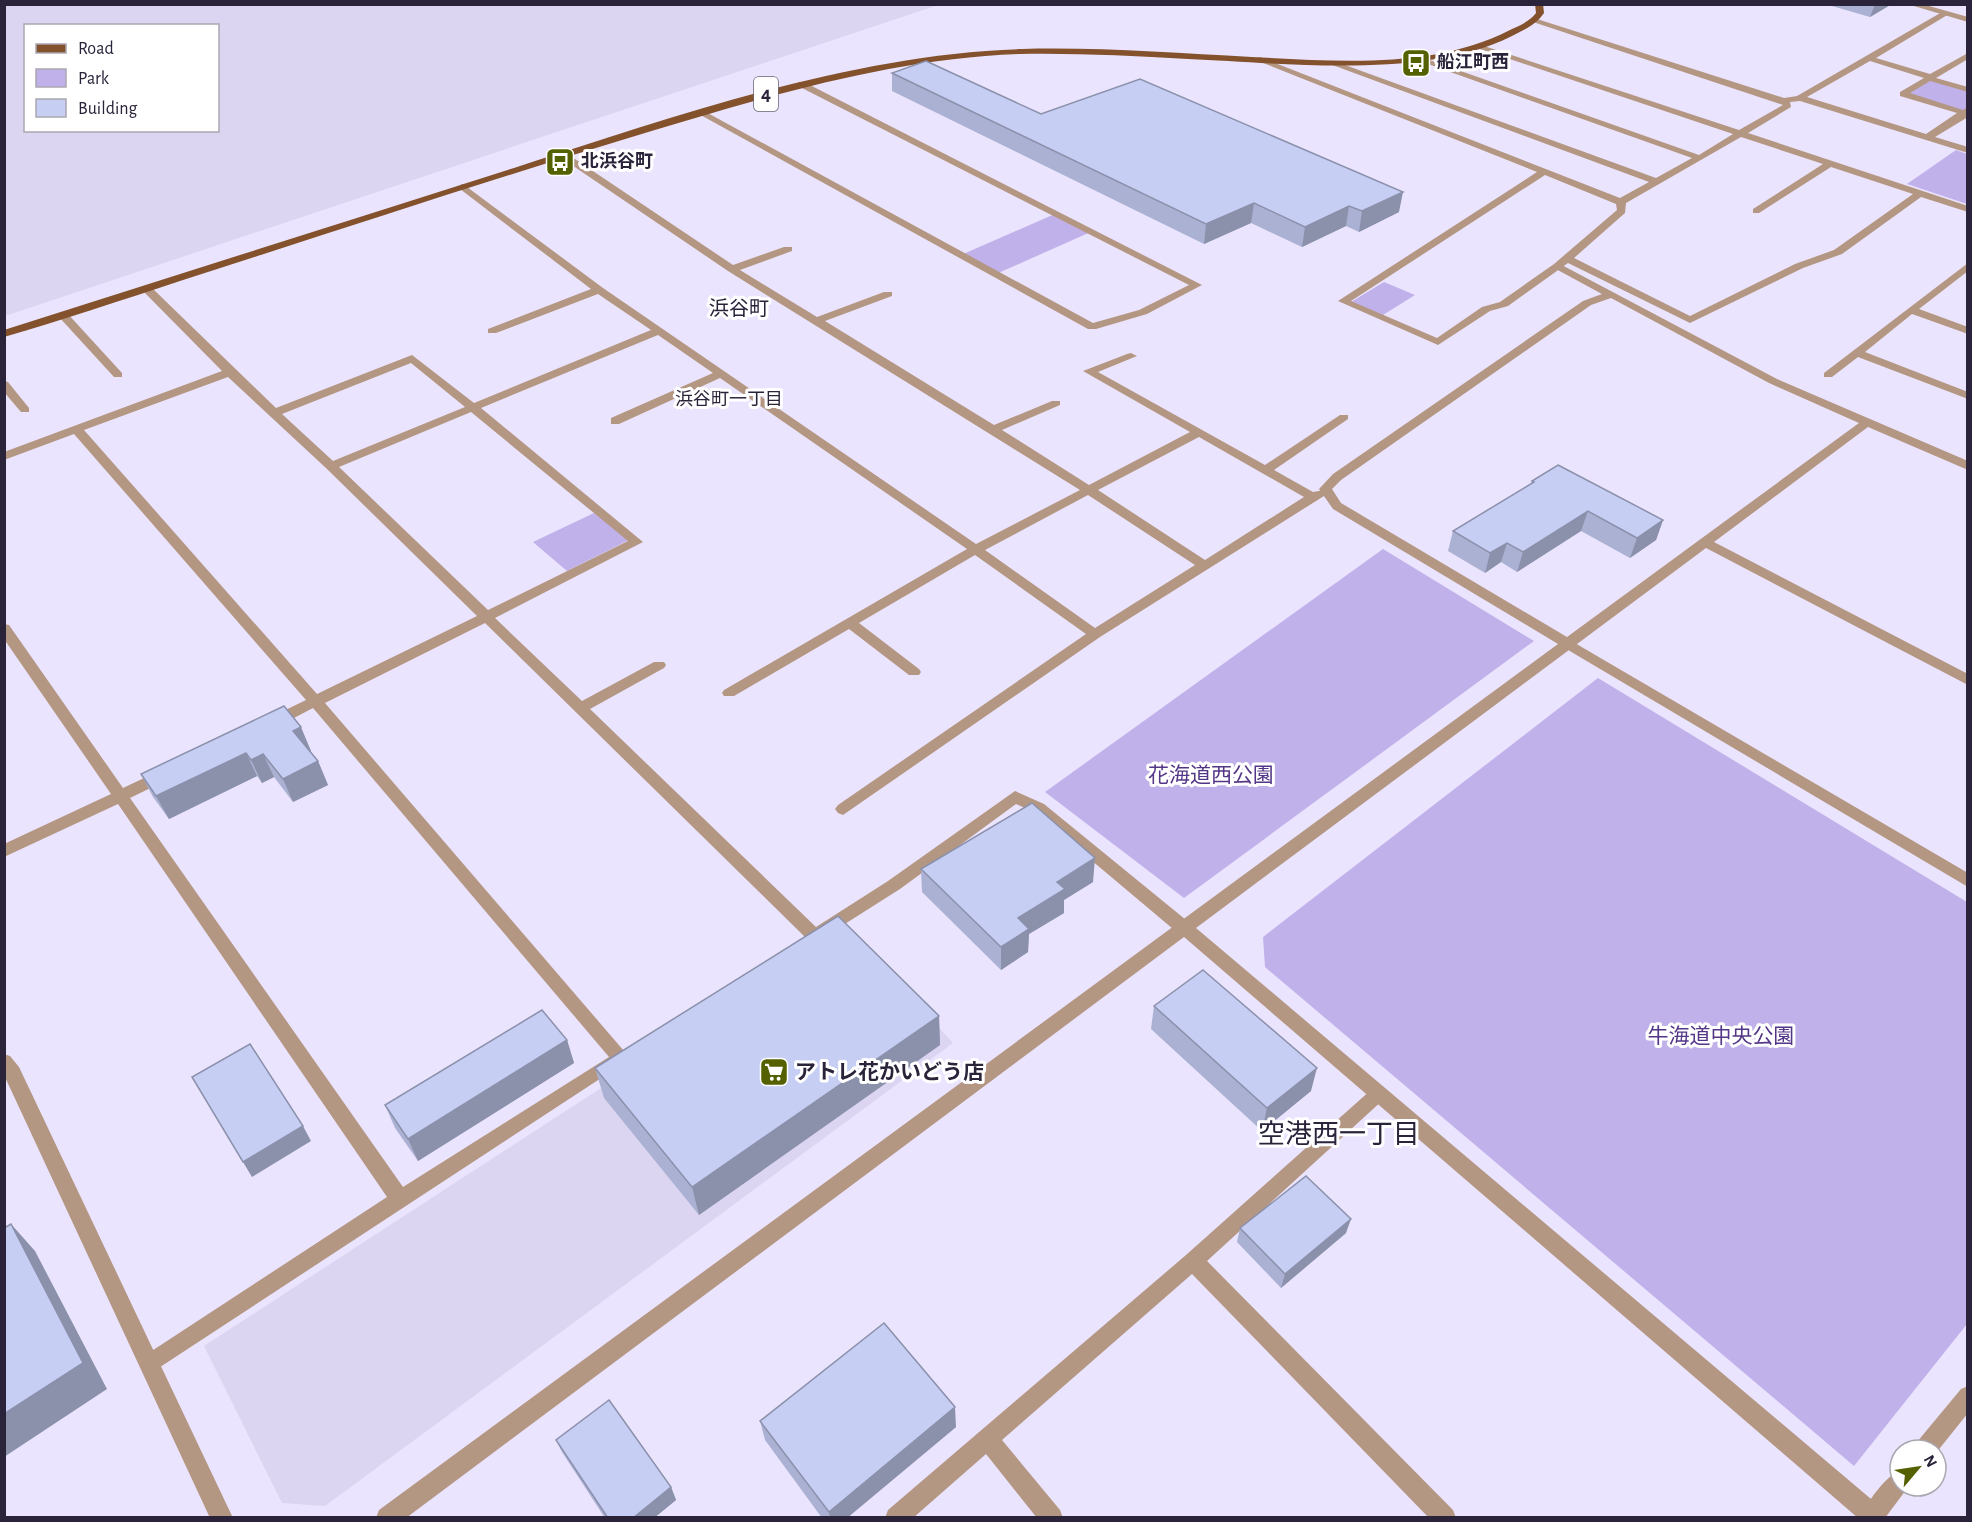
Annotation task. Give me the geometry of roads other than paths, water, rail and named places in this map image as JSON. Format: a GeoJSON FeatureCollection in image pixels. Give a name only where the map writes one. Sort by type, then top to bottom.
{"type":"FeatureCollection","features":[{"type":"Feature","properties":{"kind":"main road"},"geometry":{"type":"LineString","coordinates":[[1534,21],[1540,13],[1539,4]]}},
{"type":"Feature","properties":{"kind":"main road","name":"4"},"geometry":{"type":"LineString","coordinates":[[4,334],[563,155],[801,84],[908,63],[1017,52],[1075,51],[1331,63],[1418,59],[1478,47],[1534,21]]}},
{"type":"Feature","properties":{"kind":"street"},"geometry":{"type":"LineString","coordinates":[[1911,4],[1968,20]]}},
{"type":"Feature","properties":{"kind":"street"},"geometry":{"type":"LineString","coordinates":[[1534,21],[1784,101],[1800,98],[1945,14]]}},
{"type":"Feature","properties":{"kind":"street"},"geometry":{"type":"LineString","coordinates":[[1478,47],[1968,209]]}},
{"type":"Feature","properties":{"kind":"street"},"geometry":{"type":"LineString","coordinates":[[1966,112],[1903,94],[1968,55]]}},
{"type":"Feature","properties":{"kind":"street"},"geometry":{"type":"LineString","coordinates":[[1868,58],[1968,90]]}},
{"type":"Feature","properties":{"kind":"street"},"geometry":{"type":"LineString","coordinates":[[1257,59],[1621,202],[1788,105],[1784,101]]}},
{"type":"Feature","properties":{"kind":"street"},"geometry":{"type":"LineString","coordinates":[[1418,59],[1700,158]]}},
{"type":"Feature","properties":{"kind":"street"},"geometry":{"type":"LineString","coordinates":[[1331,63],[1658,182]]}},
{"type":"Feature","properties":{"kind":"street"},"geometry":{"type":"LineString","coordinates":[[701,113],[1092,327],[1143,312],[1197,285],[801,84]]}},
{"type":"Feature","properties":{"kind":"street"},"geometry":{"type":"LineString","coordinates":[[1800,98],[1968,150]]}},
{"type":"Feature","properties":{"kind":"street"},"geometry":{"type":"LineString","coordinates":[[1928,137],[1966,112]]}},
{"type":"Feature","properties":{"kind":"street"},"geometry":{"type":"LineString","coordinates":[[563,155],[732,269],[1089,490],[1203,565]]}},
{"type":"Feature","properties":{"kind":"street"},"geometry":{"type":"LineString","coordinates":[[1756,211],[1831,163]]}},
{"type":"Feature","properties":{"kind":"street"},"geometry":{"type":"LineString","coordinates":[[1544,172],[1343,302],[1438,342],[1486,309],[1504,304],[1563,262],[1622,211],[1621,202]]}},
{"type":"Feature","properties":{"kind":"street"},"geometry":{"type":"LineString","coordinates":[[464,187],[599,290],[1095,634]]}},
{"type":"Feature","properties":{"kind":"street"},"geometry":{"type":"LineString","coordinates":[[1563,262],[1690,320],[1799,266],[1838,252],[1920,193]]}},
{"type":"Feature","properties":{"kind":"street"},"geometry":{"type":"LineString","coordinates":[[732,269],[788,249]]}},
{"type":"Feature","properties":{"kind":"street"},"geometry":{"type":"LineString","coordinates":[[1563,262],[1610,295],[1773,381],[1968,466]]}},
{"type":"Feature","properties":{"kind":"street"},"geometry":{"type":"LineString","coordinates":[[1828,375],[1965,270]]}},
{"type":"Feature","properties":{"kind":"street"},"geometry":{"type":"LineString","coordinates":[[147,289],[813,936]]}},
{"type":"Feature","properties":{"kind":"street"},"geometry":{"type":"LineString","coordinates":[[492,331],[599,290]]}},
{"type":"Feature","properties":{"kind":"street"},"geometry":{"type":"LineString","coordinates":[[816,321],[888,294]]}},
{"type":"Feature","properties":{"kind":"street"},"geometry":{"type":"LineString","coordinates":[[843,809],[1095,634],[1319,493],[1337,477],[1587,303],[1610,295]]}},
{"type":"Feature","properties":{"kind":"street"},"geometry":{"type":"LineString","coordinates":[[1912,311],[1968,331]]}},
{"type":"Feature","properties":{"kind":"street"},"geometry":{"type":"LineString","coordinates":[[63,315],[118,375]]}},
{"type":"Feature","properties":{"kind":"street"},"geometry":{"type":"LineString","coordinates":[[331,466],[658,331]]}},
{"type":"Feature","properties":{"kind":"street"},"geometry":{"type":"LineString","coordinates":[[1857,352],[1968,396]]}},
{"type":"Feature","properties":{"kind":"street"},"geometry":{"type":"LineString","coordinates":[[1131,356],[1089,371],[1266,470],[1319,493],[1337,506],[1968,881]]}},
{"type":"Feature","properties":{"kind":"street"},"geometry":{"type":"LineString","coordinates":[[262,728],[637,542],[412,358],[275,413]]}},
{"type":"Feature","properties":{"kind":"street"},"geometry":{"type":"LineString","coordinates":[[4,456],[230,372]]}},
{"type":"Feature","properties":{"kind":"street"},"geometry":{"type":"LineString","coordinates":[[615,421],[720,374]]}},
{"type":"Feature","properties":{"kind":"street"},"geometry":{"type":"LineString","coordinates":[[4,384],[25,410]]}},
{"type":"Feature","properties":{"kind":"street"},"geometry":{"type":"LineString","coordinates":[[993,430],[1056,403]]}},
{"type":"Feature","properties":{"kind":"street"},"geometry":{"type":"LineString","coordinates":[[1266,470],[1344,417]]}},
{"type":"Feature","properties":{"kind":"street"},"geometry":{"type":"LineString","coordinates":[[387,1518],[1867,423]]}},
{"type":"Feature","properties":{"kind":"street"},"geometry":{"type":"LineString","coordinates":[[77,430],[316,702],[621,1058]]}},
{"type":"Feature","properties":{"kind":"street"},"geometry":{"type":"LineString","coordinates":[[729,693],[975,550],[1199,432]]}},
{"type":"Feature","properties":{"kind":"street"},"geometry":{"type":"LineString","coordinates":[[1704,542],[1968,680]]}},
{"type":"Feature","properties":{"kind":"street"},"geometry":{"type":"LineString","coordinates":[[851,624],[914,672]]}},
{"type":"Feature","properties":{"kind":"street"},"geometry":{"type":"LineString","coordinates":[[4,628],[400,1199]]}},
{"type":"Feature","properties":{"kind":"street"},"geometry":{"type":"LineString","coordinates":[[579,709],[659,665]]}},
{"type":"Feature","properties":{"kind":"street"},"geometry":{"type":"LineString","coordinates":[[4,851],[176,769]]}},
{"type":"Feature","properties":{"kind":"street"},"geometry":{"type":"LineString","coordinates":[[794,948],[894,885],[1015,796],[1039,808],[1185,929],[1874,1517],[1888,1498]]}},
{"type":"Feature","properties":{"kind":"street"},"geometry":{"type":"LineString","coordinates":[[151,1363],[400,1199],[640,1046]]}},
{"type":"Feature","properties":{"kind":"street"},"geometry":{"type":"LineString","coordinates":[[4,1061],[13,1072],[222,1518]]}},
{"type":"Feature","properties":{"kind":"street"},"geometry":{"type":"LineString","coordinates":[[896,1518],[1193,1261],[1378,1094]]}},
{"type":"Feature","properties":{"kind":"street"},"geometry":{"type":"LineString","coordinates":[[1193,1261],[1445,1518]]}},
{"type":"Feature","properties":{"kind":"street"},"geometry":{"type":"LineString","coordinates":[[1935,1438],[1968,1396]]}},
{"type":"Feature","properties":{"kind":"street"},"geometry":{"type":"LineString","coordinates":[[987,1438],[1052,1518]]}},
{"type":"Feature","properties":{"kind":"place","name":"船江町西"},"geometry":{"type":"Point","coordinates":[1416,63]}},
{"type":"Feature","properties":{"kind":"place","name":"北浜谷町"},"geometry":{"type":"Point","coordinates":[560,162]}},
{"type":"Feature","properties":{"kind":"place","name":"アトレ花かいどう店"},"geometry":{"type":"Point","coordinates":[774,1072]}},
{"type":"Feature","properties":{"kind":"district","name":"浜谷町"},"geometry":{"type":"Point","coordinates":[739,309]}},
{"type":"Feature","properties":{"kind":"district","name":"浜谷町一丁目"},"geometry":{"type":"Point","coordinates":[729,400]}},
{"type":"Feature","properties":{"kind":"district","name":"空港西一丁目"},"geometry":{"type":"Point","coordinates":[1339,1134]}},
{"type":"Feature","properties":{"kind":"park label","name":"花海道西公園"},"geometry":{"type":"Point","coordinates":[1211,775]}},
{"type":"Feature","properties":{"kind":"park label","name":"牛海道中央公園"},"geometry":{"type":"Point","coordinates":[1721,1036]}}]}
